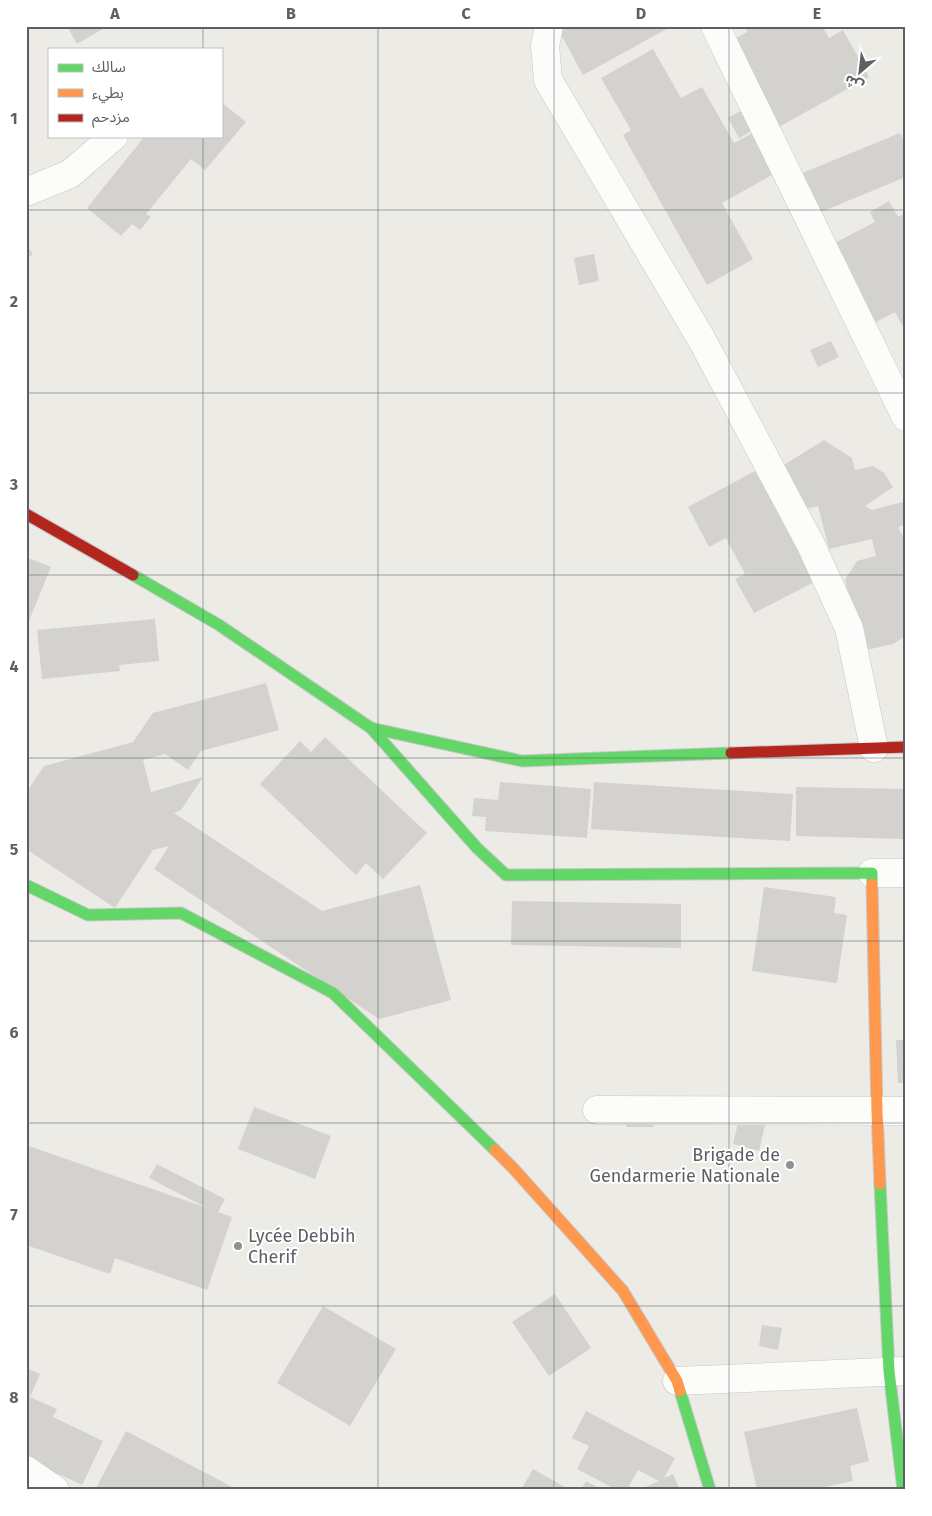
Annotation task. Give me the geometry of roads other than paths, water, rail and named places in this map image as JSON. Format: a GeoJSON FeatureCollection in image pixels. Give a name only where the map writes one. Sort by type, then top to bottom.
{"type":"FeatureCollection","features":[{"type":"Feature","properties":{"kind":"street"},"geometry":{"type":"LineString","coordinates":[[549,26],[545,46],[548,80],[702,340],[811,545],[842,612],[849,628],[874,748]]}},
{"type":"Feature","properties":{"kind":"street"},"geometry":{"type":"LineString","coordinates":[[715,26],[906,417]]}},
{"type":"Feature","properties":{"kind":"street"},"geometry":{"type":"LineString","coordinates":[[26,192],[70,174],[112,138]]}},
{"type":"Feature","properties":{"kind":"street"},"geometry":{"type":"LineString","coordinates":[[26,514],[219,625],[371,728],[477,848],[506,875],[906,873]]}},
{"type":"Feature","properties":{"kind":"street"},"geometry":{"type":"LineString","coordinates":[[371,728],[522,761],[906,747]]}},
{"type":"Feature","properties":{"kind":"street"},"geometry":{"type":"LineString","coordinates":[[872,873],[877,1111],[897,1371],[903,1490]]}},
{"type":"Feature","properties":{"kind":"street"},"geometry":{"type":"LineString","coordinates":[[26,885],[88,915],[181,913],[333,993],[514,1169],[623,1291],[677,1381],[710,1490]]}},
{"type":"Feature","properties":{"kind":"street"},"geometry":{"type":"LineString","coordinates":[[597,1110],[906,1111]]}},
{"type":"Feature","properties":{"kind":"street"},"geometry":{"type":"LineString","coordinates":[[677,1381],[897,1371]]}},
{"type":"Feature","properties":{"kind":"street"},"geometry":{"type":"LineString","coordinates":[[26,1470],[55,1490]]}},
{"type":"Feature","properties":{"kind":"place","name":"Brigade de Gendarmerie Nationale"},"geometry":{"type":"Point","coordinates":[790,1165]}},
{"type":"Feature","properties":{"kind":"place","name":"Lycée Debbih Cherif"},"geometry":{"type":"Point","coordinates":[238,1246]}}]}
